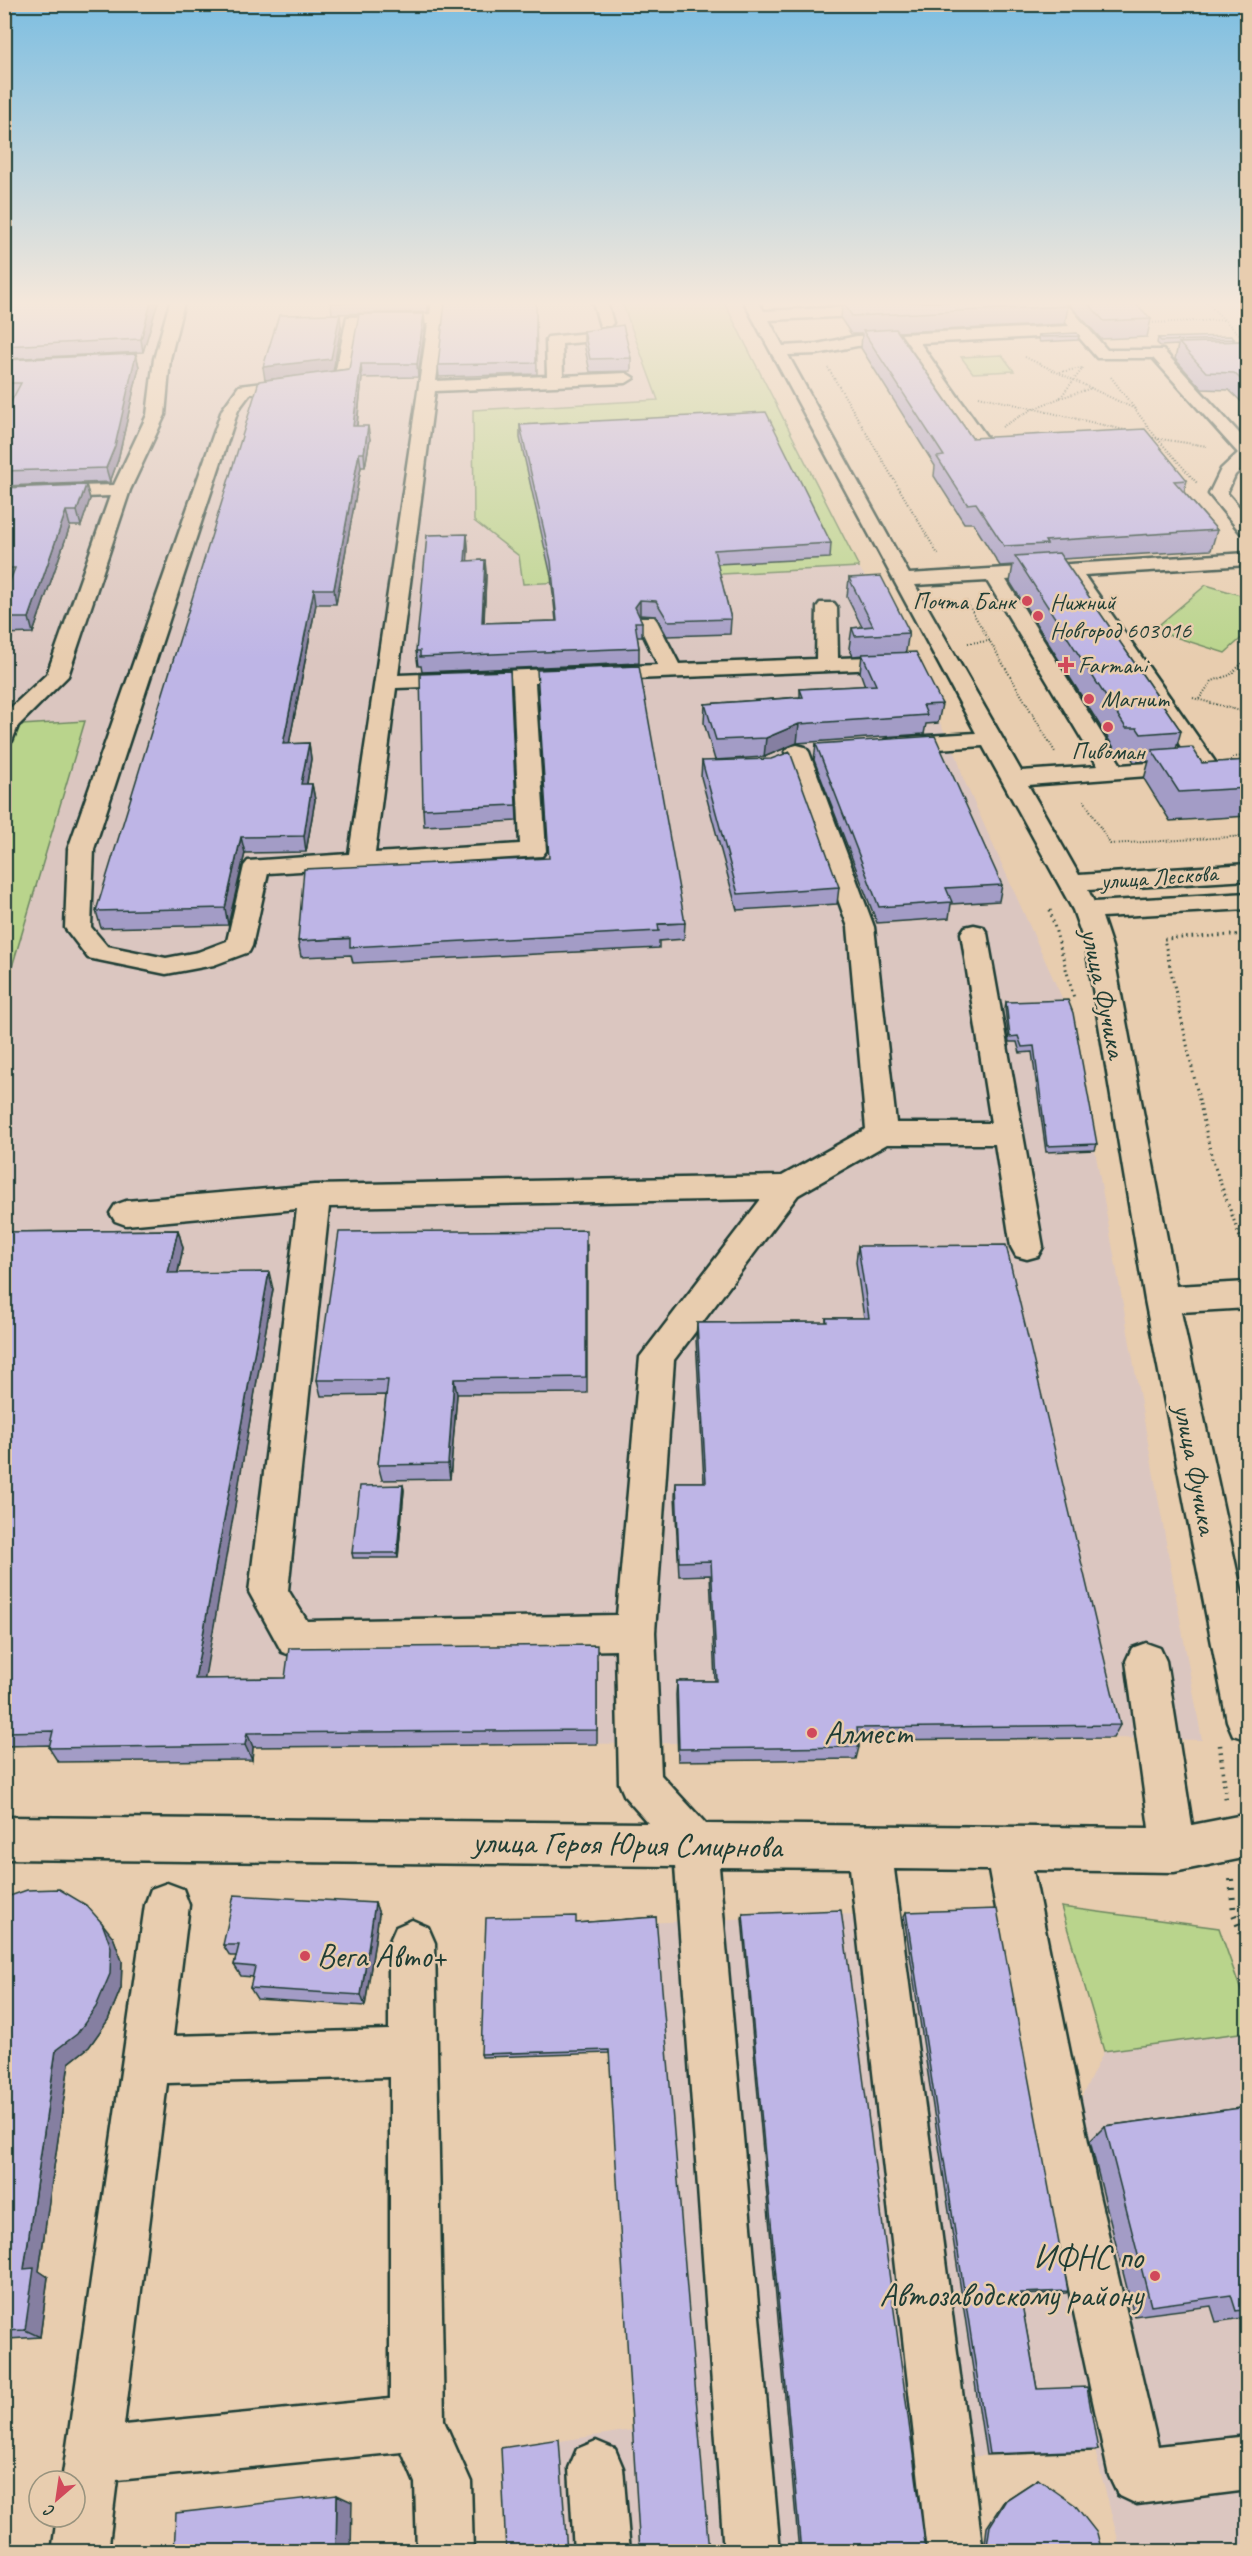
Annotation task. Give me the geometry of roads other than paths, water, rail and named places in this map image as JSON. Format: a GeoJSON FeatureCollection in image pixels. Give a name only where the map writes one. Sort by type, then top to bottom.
{"type":"FeatureCollection","features":[{"type":"Feature","properties":{"kind":"street"},"geometry":{"type":"LineString","coordinates":[[4,736],[7,724],[57,675],[121,490],[153,421]]}},
{"type":"Feature","properties":{"kind":"street"},"geometry":{"type":"LineString","coordinates":[[226,421],[81,849],[78,928],[98,952],[166,966],[204,959],[239,946],[257,866],[534,851],[524,678]]}},
{"type":"Feature","properties":{"kind":"street"},"geometry":{"type":"LineString","coordinates":[[361,861],[422,421]]}},
{"type":"Feature","properties":{"kind":"street","name":"улица Фучика"},"geometry":{"type":"LineString","coordinates":[[817,421],[902,580],[939,668],[986,731],[1078,897],[1099,947],[1162,1300],[1248,1721]]}},
{"type":"Feature","properties":{"kind":"street"},"geometry":{"type":"LineString","coordinates":[[967,421],[984,446]]}},
{"type":"Feature","properties":{"kind":"street"},"geometry":{"type":"LineString","coordinates":[[1218,421],[1247,453],[1227,473],[1218,494],[1248,529]]}},
{"type":"Feature","properties":{"kind":"street"},"geometry":{"type":"LineString","coordinates":[[4,494],[121,490]]}},
{"type":"Feature","properties":{"kind":"street"},"geometry":{"type":"LineString","coordinates":[[902,580],[1248,559]]}},
{"type":"Feature","properties":{"kind":"street"},"geometry":{"type":"LineString","coordinates":[[1013,779],[1206,766],[1071,570]]}},
{"type":"Feature","properties":{"kind":"street"},"geometry":{"type":"LineString","coordinates":[[993,575],[1114,772]]}},
{"type":"Feature","properties":{"kind":"street"},"geometry":{"type":"LineString","coordinates":[[827,607],[827,666]]}},
{"type":"Feature","properties":{"kind":"street"},"geometry":{"type":"LineString","coordinates":[[647,621],[672,672]]}},
{"type":"Feature","properties":{"kind":"street"},"geometry":{"type":"LineString","coordinates":[[386,682],[827,666],[939,668]]}},
{"type":"Feature","properties":{"kind":"street"},"geometry":{"type":"LineString","coordinates":[[795,680],[939,668]]}},
{"type":"Feature","properties":{"kind":"street"},"geometry":{"type":"LineString","coordinates":[[940,726],[986,731]]}},
{"type":"Feature","properties":{"kind":"street"},"geometry":{"type":"LineString","coordinates":[[867,747],[986,731]]}},
{"type":"Feature","properties":{"kind":"street"},"geometry":{"type":"LineString","coordinates":[[799,754],[861,927],[882,1134]]}},
{"type":"Feature","properties":{"kind":"street","name":"улица Лескова"},"geometry":{"type":"LineString","coordinates":[[1078,897],[1248,872]]}},
{"type":"Feature","properties":{"kind":"street","name":"улица Лескова"},"geometry":{"type":"LineString","coordinates":[[1078,897],[1248,901]]}},
{"type":"Feature","properties":{"kind":"street"},"geometry":{"type":"LineString","coordinates":[[974,933],[1027,1247]]}},
{"type":"Feature","properties":{"kind":"street"},"geometry":{"type":"LineString","coordinates":[[752,2552],[694,1844],[640,1783],[635,1632],[657,1357],[787,1187],[882,1134],[1008,1133]]}},
{"type":"Feature","properties":{"kind":"street"},"geometry":{"type":"LineString","coordinates":[[126,1214],[314,1196],[787,1187]]}},
{"type":"Feature","properties":{"kind":"street"},"geometry":{"type":"LineString","coordinates":[[314,1196],[268,1592],[296,1639],[635,1632]]}},
{"type":"Feature","properties":{"kind":"street"},"geometry":{"type":"LineString","coordinates":[[1162,1300],[1248,1295]]}},
{"type":"Feature","properties":{"kind":"street"},"geometry":{"type":"LineString","coordinates":[[1146,1661],[1174,1850]]}},
{"type":"Feature","properties":{"kind":"street","name":"улица Героя Юрия Смирнова"},"geometry":{"type":"LineString","coordinates":[[4,1838],[1174,1850],[1238,1837]]}},
{"type":"Feature","properties":{"kind":"street"},"geometry":{"type":"LineString","coordinates":[[869,1846],[955,2552]]}},
{"type":"Feature","properties":{"kind":"street"},"geometry":{"type":"LineString","coordinates":[[1006,1848],[1073,2192],[1137,2476],[1248,2463]]}},
{"type":"Feature","properties":{"kind":"street"},"geometry":{"type":"LineString","coordinates":[[80,2552],[167,1905]]}},
{"type":"Feature","properties":{"kind":"street"},"geometry":{"type":"LineString","coordinates":[[412,1943],[417,2423],[443,2481],[445,2552]]}},
{"type":"Feature","properties":{"kind":"street"},"geometry":{"type":"LineString","coordinates":[[146,2060],[413,2053]]}},
{"type":"Feature","properties":{"kind":"street"},"geometry":{"type":"LineString","coordinates":[[93,2455],[417,2423]]}},
{"type":"Feature","properties":{"kind":"street"},"geometry":{"type":"LineString","coordinates":[[596,2468],[602,2552]]}},
{"type":"Feature","properties":{"kind":"place","name":"Почта Банк"},"geometry":{"type":"Point","coordinates":[1027,601]}},
{"type":"Feature","properties":{"kind":"place","name":"Нижний Новгород 603016"},"geometry":{"type":"Point","coordinates":[1038,616]}},
{"type":"Feature","properties":{"kind":"place","name":"Farmani"},"geometry":{"type":"Point","coordinates":[1066,665]}},
{"type":"Feature","properties":{"kind":"place","name":"Магнит"},"geometry":{"type":"Point","coordinates":[1089,699]}},
{"type":"Feature","properties":{"kind":"place","name":"Пивоман"},"geometry":{"type":"Point","coordinates":[1108,727]}},
{"type":"Feature","properties":{"kind":"place","name":"Алмест"},"geometry":{"type":"Point","coordinates":[812,1733]}},
{"type":"Feature","properties":{"kind":"place","name":"Вега Авто+"},"geometry":{"type":"Point","coordinates":[305,1956]}},
{"type":"Feature","properties":{"kind":"place","name":"ИФНС по Автозаводскому району"},"geometry":{"type":"Point","coordinates":[1155,2276]}}]}
